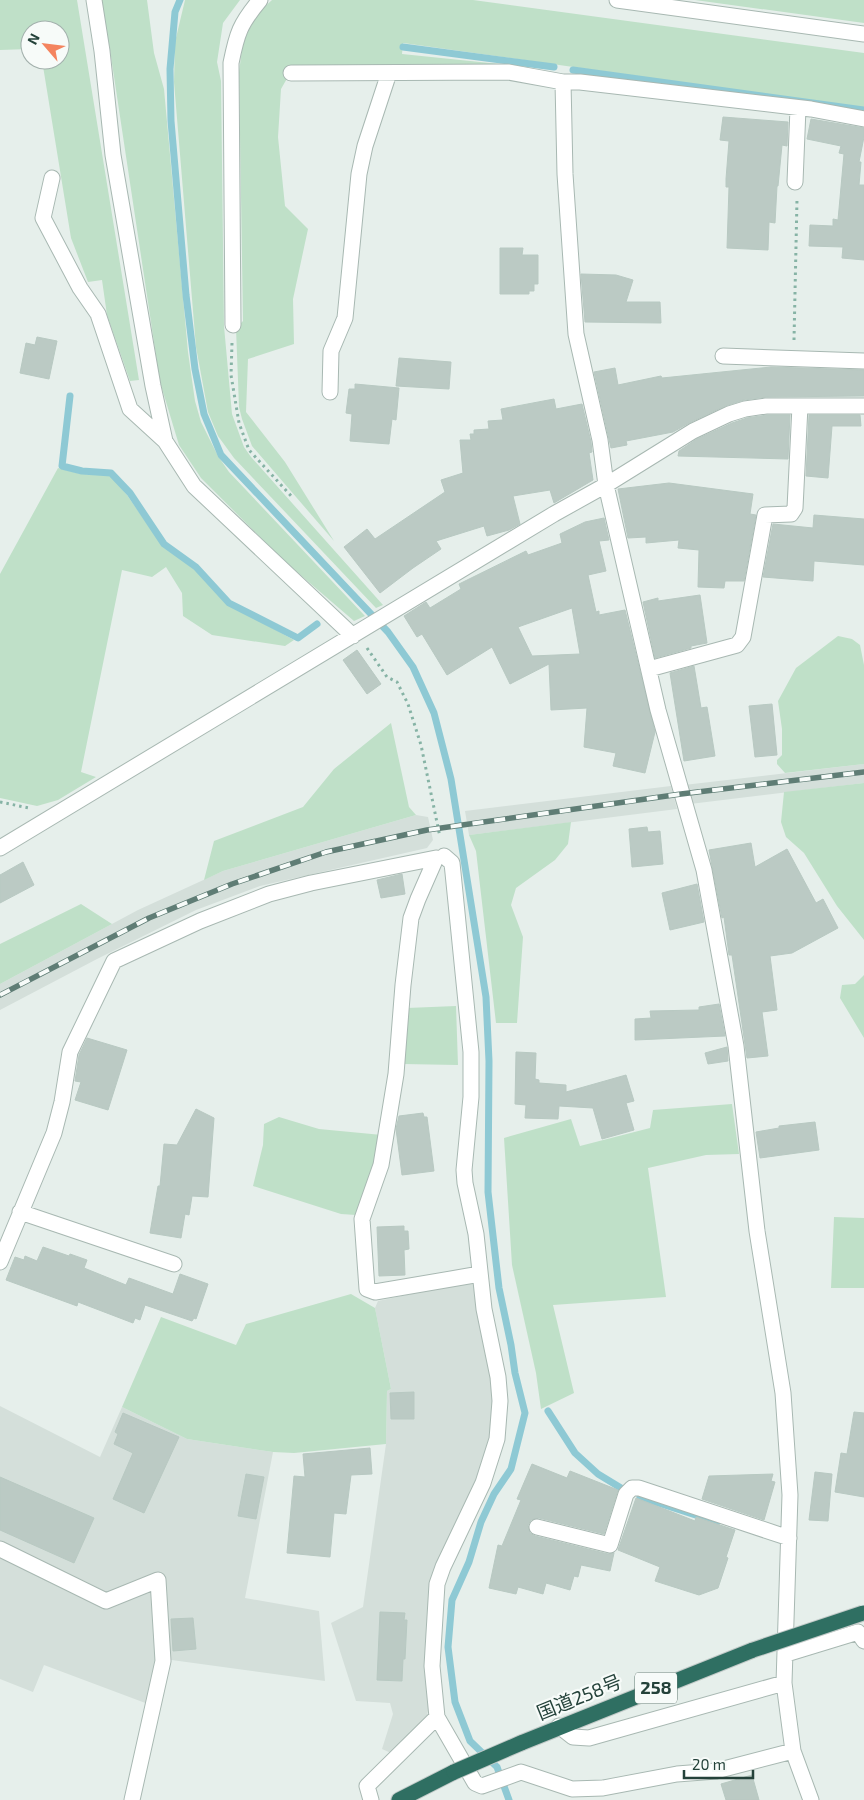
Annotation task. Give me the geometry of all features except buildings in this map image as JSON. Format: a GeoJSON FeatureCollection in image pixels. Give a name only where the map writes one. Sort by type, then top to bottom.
{"type":"FeatureCollection","features":[{"type":"Feature","properties":{"kind":"highway","name":"国道258号"},"geometry":{"type":"LineString","coordinates":[[398,1800],[454,1772],[559,1726],[753,1650],[864,1613]]}},
{"type":"Feature","properties":{"kind":"street"},"geometry":{"type":"LineString","coordinates":[[94,0],[102,51],[113,155],[165,441]]}},
{"type":"Feature","properties":{"kind":"street"},"geometry":{"type":"LineString","coordinates":[[233,325],[231,63],[236,36],[247,16],[260,0]]}},
{"type":"Feature","properties":{"kind":"street"},"geometry":{"type":"LineString","coordinates":[[617,0],[864,34]]}},
{"type":"Feature","properties":{"kind":"street"},"geometry":{"type":"LineString","coordinates":[[291,73],[508,72],[563,82],[580,82],[798,108],[864,119]]}},
{"type":"Feature","properties":{"kind":"street"},"geometry":{"type":"LineString","coordinates":[[330,392],[331,350],[345,318],[359,174],[365,146],[389,73]]}},
{"type":"Feature","properties":{"kind":"street"},"geometry":{"type":"LineString","coordinates":[[563,82],[565,174],[576,334],[600,440],[606,485],[648,669],[681,794],[704,870],[736,1046],[757,1231],[783,1393],[790,1495],[784,1683],[793,1751],[810,1800]]}},
{"type":"Feature","properties":{"kind":"street"},"geometry":{"type":"LineString","coordinates":[[795,182],[798,108]]}},
{"type":"Feature","properties":{"kind":"street"},"geometry":{"type":"LineString","coordinates":[[52,178],[43,218],[80,288],[98,314],[130,409],[165,441],[194,486],[358,633]]}},
{"type":"Feature","properties":{"kind":"street"},"geometry":{"type":"LineString","coordinates":[[723,356],[864,361]]}},
{"type":"Feature","properties":{"kind":"street"},"geometry":{"type":"LineString","coordinates":[[0,848],[693,431],[729,414],[745,409],[766,406],[864,406]]}},
{"type":"Feature","properties":{"kind":"street"},"geometry":{"type":"LineString","coordinates":[[648,669],[737,645],[743,637],[765,515],[791,514],[795,508],[800,406]]}},
{"type":"Feature","properties":{"kind":"street"},"geometry":{"type":"LineString","coordinates":[[444,856],[452,863],[471,1052],[471,1097],[464,1170],[465,1183],[476,1234],[484,1309],[498,1378],[500,1401],[497,1439],[483,1484],[443,1567],[437,1584],[432,1666],[437,1717],[475,1783],[482,1786],[521,1772],[572,1789],[603,1788],[678,1774],[716,1771],[793,1751]]}},
{"type":"Feature","properties":{"kind":"street"},"geometry":{"type":"LineString","coordinates":[[0,1262],[54,1133],[62,1102],[70,1052],[114,961],[200,921],[269,894],[436,858],[411,918],[403,985],[396,1074],[381,1165],[362,1219],[367,1289],[375,1292],[480,1274]]}},
{"type":"Feature","properties":{"kind":"street"},"geometry":{"type":"LineString","coordinates":[[20,1212],[174,1264]]}},
{"type":"Feature","properties":{"kind":"street"},"geometry":{"type":"LineString","coordinates":[[537,1527],[610,1545],[626,1494],[632,1488],[639,1488],[789,1538]]}},
{"type":"Feature","properties":{"kind":"street"},"geometry":{"type":"LineString","coordinates":[[0,1549],[106,1601],[158,1580],[163,1661],[132,1800]]}},
{"type":"Feature","properties":{"kind":"street"},"geometry":{"type":"LineString","coordinates":[[786,1654],[858,1632],[864,1641]]}},
{"type":"Feature","properties":{"kind":"street"},"geometry":{"type":"LineString","coordinates":[[559,1726],[573,1736],[589,1738],[784,1683]]}},
{"type":"Feature","properties":{"kind":"street"},"geometry":{"type":"LineString","coordinates":[[371,1800],[368,1786],[437,1717]]}},
{"type":"Feature","properties":{"kind":"path"},"geometry":{"type":"LineString","coordinates":[[794,358],[798,185],[795,182]]}},
{"type":"Feature","properties":{"kind":"path"},"geometry":{"type":"LineString","coordinates":[[233,325],[231,375],[239,423],[249,450],[293,498]]}},
{"type":"Feature","properties":{"kind":"path"},"geometry":{"type":"LineString","coordinates":[[358,633],[387,677],[397,682],[408,704],[420,745],[444,856]]}},
{"type":"Feature","properties":{"kind":"shaded area"},"geometry":{"type":"Polygon","coordinates":[[[864,764],[864,783],[690,804],[684,785],[864,764]]]}},
{"type":"Feature","properties":{"kind":"shaded area"},"geometry":{"type":"Polygon","coordinates":[[[671,786],[677,809],[469,835],[465,811],[671,786]]]}},
{"type":"Feature","properties":{"kind":"shaded area"},"geometry":{"type":"Polygon","coordinates":[[[416,815],[428,817],[433,840],[427,848],[260,886],[196,910],[0,1010],[0,984],[138,910],[223,871],[416,815]]]}},
{"type":"Feature","properties":{"kind":"shaded area"},"geometry":{"type":"Polygon","coordinates":[[[473,1281],[495,1400],[491,1437],[480,1478],[438,1563],[430,1702],[426,1720],[391,1753],[382,1749],[393,1714],[390,1703],[356,1701],[331,1623],[363,1607],[386,1444],[387,1391],[391,1389],[375,1308],[378,1301],[473,1281]]]}},
{"type":"Feature","properties":{"kind":"shaded area"},"geometry":{"type":"Polygon","coordinates":[[[0,1406],[100,1457],[122,1407],[187,1439],[273,1452],[245,1598],[319,1611],[325,1681],[157,1658],[148,1704],[44,1665],[33,1692],[0,1679],[0,1406]]]}},
{"type":"Feature","properties":{"kind":"green space"},"geometry":{"type":"Polygon","coordinates":[[[0,0],[77,0],[139,380],[130,381],[107,315],[102,280],[88,282],[71,238],[44,70],[70,70],[70,20],[20,20],[20,49],[0,50],[0,0]]]}},
{"type":"Feature","properties":{"kind":"green space"},"geometry":{"type":"Polygon","coordinates":[[[101,0],[147,0],[154,53],[164,89],[188,352],[195,401],[201,422],[218,456],[229,472],[365,616],[354,621],[283,560],[201,478],[179,445],[160,382],[101,0]]]}},
{"type":"Feature","properties":{"kind":"green space"},"geometry":{"type":"Polygon","coordinates":[[[185,0],[240,0],[223,23],[217,62],[221,81],[224,326],[232,414],[244,447],[251,457],[383,605],[376,608],[234,458],[218,436],[208,412],[196,347],[174,82],[175,42],[185,0]]]}},
{"type":"Feature","properties":{"kind":"green space"},"geometry":{"type":"Polygon","coordinates":[[[272,0],[473,0],[864,53],[864,108],[403,43],[402,54],[509,65],[289,75],[281,89],[278,137],[285,206],[308,229],[293,299],[294,344],[248,359],[246,412],[285,462],[334,541],[252,446],[239,407],[236,328],[243,321],[239,72],[243,42],[257,14],[272,0]]]}},
{"type":"Feature","properties":{"kind":"green space"},"geometry":{"type":"Polygon","coordinates":[[[695,0],[864,0],[864,23],[695,0]]]}},
{"type":"Feature","properties":{"kind":"green space"},"geometry":{"type":"Polygon","coordinates":[[[58,468],[81,474],[110,475],[127,495],[162,545],[194,569],[228,604],[294,640],[285,646],[212,635],[183,616],[182,593],[166,567],[152,577],[122,570],[81,772],[96,777],[58,800],[37,806],[0,798],[0,574],[58,468]]]}},
{"type":"Feature","properties":{"kind":"green space"},"geometry":{"type":"Polygon","coordinates":[[[838,636],[852,639],[860,645],[864,665],[864,764],[785,773],[777,764],[777,760],[782,755],[782,729],[778,701],[796,668],[838,636]]]}},
{"type":"Feature","properties":{"kind":"green space"},"geometry":{"type":"Polygon","coordinates":[[[391,723],[409,807],[416,815],[223,871],[204,880],[214,841],[303,807],[334,769],[391,723]]]}},
{"type":"Feature","properties":{"kind":"green space"},"geometry":{"type":"Polygon","coordinates":[[[864,783],[864,940],[837,906],[804,853],[786,837],[781,822],[784,792],[864,783]]]}},
{"type":"Feature","properties":{"kind":"green space"},"geometry":{"type":"Polygon","coordinates":[[[571,822],[568,844],[555,860],[516,888],[511,905],[523,937],[517,1023],[496,1023],[476,851],[469,835],[571,822]]]}},
{"type":"Feature","properties":{"kind":"green space"},"geometry":{"type":"Polygon","coordinates":[[[81,904],[112,924],[0,984],[0,944],[81,904]]]}},
{"type":"Feature","properties":{"kind":"green space"},"geometry":{"type":"Polygon","coordinates":[[[864,975],[864,1038],[840,998],[842,985],[855,984],[864,975]]]}},
{"type":"Feature","properties":{"kind":"green space"},"geometry":{"type":"Polygon","coordinates":[[[456,1006],[458,1065],[403,1064],[407,1008],[456,1006]]]}},
{"type":"Feature","properties":{"kind":"green space"},"geometry":{"type":"Polygon","coordinates":[[[732,1104],[739,1154],[706,1155],[648,1168],[666,1297],[553,1305],[574,1393],[541,1409],[536,1373],[512,1265],[504,1138],[571,1119],[580,1146],[650,1128],[653,1110],[732,1104]]]}},
{"type":"Feature","properties":{"kind":"green space"},"geometry":{"type":"Polygon","coordinates":[[[279,1117],[319,1129],[382,1135],[376,1165],[356,1215],[341,1214],[253,1186],[263,1145],[264,1124],[279,1117]]]}},
{"type":"Feature","properties":{"kind":"green space"},"geometry":{"type":"Polygon","coordinates":[[[834,1217],[864,1218],[864,1288],[831,1288],[834,1217]]]}},
{"type":"Feature","properties":{"kind":"green space"},"geometry":{"type":"Polygon","coordinates":[[[351,1294],[375,1308],[391,1389],[387,1391],[386,1444],[294,1453],[273,1452],[187,1439],[122,1407],[161,1317],[236,1345],[246,1324],[351,1294]]]}},
{"type":"Feature","properties":{"kind":"waterway"},"geometry":{"type":"LineString","coordinates":[[180,0],[175,12],[170,69],[171,121],[186,295],[195,369],[204,414],[221,455],[388,632],[413,667],[434,713],[451,779],[486,997],[489,1061],[488,1192],[499,1288],[515,1373],[525,1413],[511,1469],[494,1494],[481,1522],[469,1562],[452,1600],[448,1647],[455,1702],[470,1741],[497,1767],[509,1800]]}},
{"type":"Feature","properties":{"kind":"waterway"},"geometry":{"type":"LineString","coordinates":[[403,47],[554,67]]}},
{"type":"Feature","properties":{"kind":"waterway"},"geometry":{"type":"LineString","coordinates":[[573,70],[864,110]]}},
{"type":"Feature","properties":{"kind":"waterway"},"geometry":{"type":"LineString","coordinates":[[70,396],[62,466],[82,471],[111,473],[130,493],[164,544],[196,567],[229,603],[298,638],[317,624]]}},
{"type":"Feature","properties":{"kind":"waterway"},"geometry":{"type":"LineString","coordinates":[[548,1411],[575,1453],[598,1474],[621,1488]]}},
{"type":"Feature","properties":{"kind":"waterway"},"geometry":{"type":"LineString","coordinates":[[640,1497],[717,1522]]}},
{"type":"Feature","properties":{"kind":"railway"},"geometry":{"type":"LineString","coordinates":[[0,995],[149,918],[232,884],[326,852],[427,830],[681,794],[864,772]]}}]}
